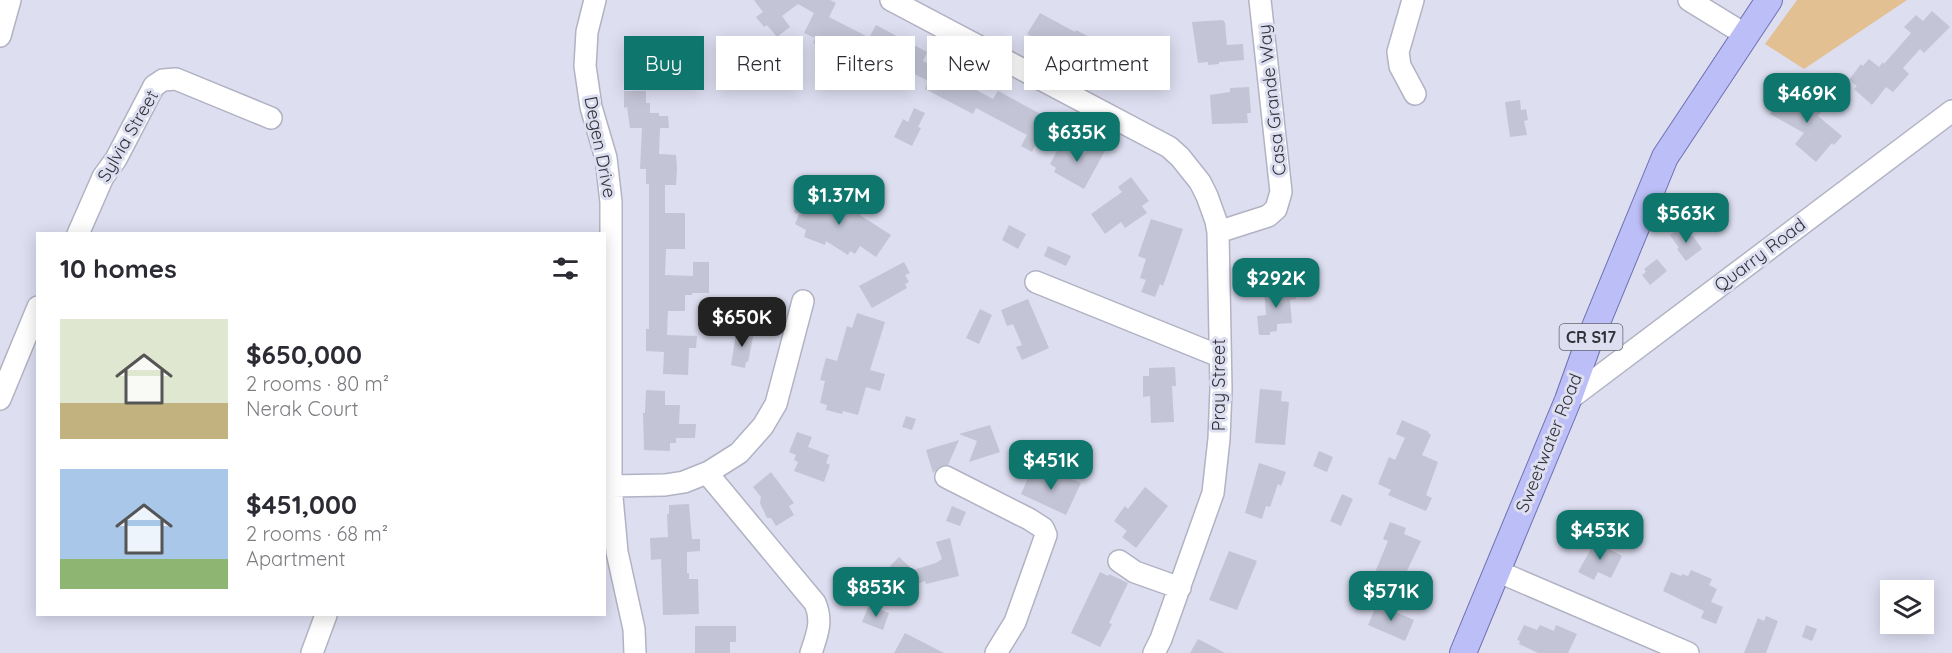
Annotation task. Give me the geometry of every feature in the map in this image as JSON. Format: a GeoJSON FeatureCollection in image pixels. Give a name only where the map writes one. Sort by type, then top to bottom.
{"type":"FeatureCollection","features":[{"type":"Feature","properties":{"kind":"main road","name":"Sweetwater Road"},"geometry":{"type":"LineString","coordinates":[[1463,653],[1568,400],[1588,344],[1665,157],[1769,0]]}},
{"type":"Feature","properties":{"kind":"street"},"geometry":{"type":"LineString","coordinates":[[0,36],[10,0]]}},
{"type":"Feature","properties":{"kind":"street","name":"Degen Drive"},"geometry":{"type":"LineString","coordinates":[[595,0],[587,32],[585,66],[591,107],[606,158],[611,202],[611,486],[617,552],[634,629],[636,653]]}},
{"type":"Feature","properties":{"kind":"street","name":"Pray Street"},"geometry":{"type":"LineString","coordinates":[[891,0],[1168,147],[1180,157],[1200,182],[1213,210],[1218,232],[1221,389],[1220,439],[1213,493],[1180,588],[1154,653]]}},
{"type":"Feature","properties":{"kind":"street","name":"Casa Grande Way"},"geometry":{"type":"LineString","coordinates":[[1218,232],[1268,216],[1276,209],[1281,192],[1260,0]]}},
{"type":"Feature","properties":{"kind":"street"},"geometry":{"type":"LineString","coordinates":[[1413,0],[1398,52],[1400,66],[1415,94]]}},
{"type":"Feature","properties":{"kind":"street"},"geometry":{"type":"LineString","coordinates":[[1689,0],[1746,35]]}},
{"type":"Feature","properties":{"kind":"street","name":"Sylvia Street"},"geometry":{"type":"LineString","coordinates":[[79,232],[103,177],[116,159],[154,86],[163,80],[176,79],[271,118]]}},
{"type":"Feature","properties":{"kind":"street","name":"Quarry Road"},"geometry":{"type":"LineString","coordinates":[[1568,400],[1952,111]]}},
{"type":"Feature","properties":{"kind":"street"},"geometry":{"type":"LineString","coordinates":[[1036,282],[1219,356]]}},
{"type":"Feature","properties":{"kind":"street"},"geometry":{"type":"LineString","coordinates":[[611,486],[665,485],[684,482],[707,473],[739,453],[763,426],[776,404],[803,301]]}},
{"type":"Feature","properties":{"kind":"street"},"geometry":{"type":"LineString","coordinates":[[0,399],[36,312]]}},
{"type":"Feature","properties":{"kind":"street"},"geometry":{"type":"LineString","coordinates":[[707,473],[815,603],[819,612],[819,626],[811,653]]}},
{"type":"Feature","properties":{"kind":"street"},"geometry":{"type":"LineString","coordinates":[[946,477],[1029,519],[1042,528],[1046,535],[1015,622],[996,653]]}},
{"type":"Feature","properties":{"kind":"street"},"geometry":{"type":"LineString","coordinates":[[1119,561],[1135,572],[1180,588]]}},
{"type":"Feature","properties":{"kind":"street"},"geometry":{"type":"LineString","coordinates":[[1497,571],[1688,653]]}},
{"type":"Feature","properties":{"kind":"street"},"geometry":{"type":"LineString","coordinates":[[312,653],[326,616]]}},
{"type":"Feature","properties":{"kind":"shaded area"},"geometry":{"type":"Polygon","coordinates":[[[1797,0],[1907,0],[1804,69],[1765,44],[1797,0]]]}},
{"type":"Feature","properties":{"kind":"building"},"geometry":{"type":"Polygon","coordinates":[[[754,0],[830,0],[836,3],[829,17],[866,36],[815,36],[815,38],[804,33],[814,13],[798,4],[782,16],[790,27],[776,36],[756,17],[763,12],[754,0]]]}},
{"type":"Feature","properties":{"kind":"building"},"geometry":{"type":"Polygon","coordinates":[[[1932,11],[1950,27],[1924,53],[1920,49],[1903,68],[1909,74],[1893,92],[1886,87],[1872,105],[1854,89],[1857,86],[1849,80],[1861,64],[1863,66],[1869,59],[1879,67],[1883,62],[1884,64],[1911,33],[1904,27],[1916,15],[1923,21],[1932,11]]]}},
{"type":"Feature","properties":{"kind":"building"},"geometry":{"type":"Polygon","coordinates":[[[1040,13],[1087,36],[1031,36],[1027,34],[1040,13]]]}},
{"type":"Feature","properties":{"kind":"building"},"geometry":{"type":"Polygon","coordinates":[[[1223,20],[1227,45],[1243,44],[1244,60],[1208,65],[1208,62],[1198,63],[1192,22],[1223,20]]]}},
{"type":"Feature","properties":{"kind":"building"},"geometry":{"type":"Polygon","coordinates":[[[876,25],[897,36],[870,36],[876,25]]]}},
{"type":"Feature","properties":{"kind":"building"},"geometry":{"type":"Polygon","coordinates":[[[915,46],[927,52],[923,61],[927,63],[927,80],[915,74],[915,46]]]}},
{"type":"Feature","properties":{"kind":"building"},"geometry":{"type":"Polygon","coordinates":[[[927,84],[927,90],[976,90],[993,99],[998,91],[1048,118],[1032,152],[1021,146],[1027,135],[976,108],[973,114],[925,89],[927,84]]]}},
{"type":"Feature","properties":{"kind":"building"},"geometry":{"type":"Polygon","coordinates":[[[1249,87],[1251,113],[1247,113],[1248,123],[1212,124],[1210,95],[1230,92],[1230,88],[1249,87]]]}},
{"type":"Feature","properties":{"kind":"building"},"geometry":{"type":"Polygon","coordinates":[[[1801,89],[1811,97],[1821,112],[1818,116],[1842,136],[1834,145],[1832,143],[1816,162],[1795,144],[1804,133],[1770,114],[1781,95],[1791,100],[1801,89]]]}},
{"type":"Feature","properties":{"kind":"building"},"geometry":{"type":"Polygon","coordinates":[[[624,91],[646,91],[646,103],[650,103],[650,113],[668,116],[669,128],[660,128],[659,154],[676,155],[677,168],[676,185],[665,185],[665,213],[685,213],[685,249],[666,249],[665,275],[693,276],[693,262],[709,262],[709,293],[685,295],[685,311],[668,311],[667,335],[697,336],[696,348],[689,348],[688,375],[663,374],[664,352],[646,351],[646,329],[649,329],[649,184],[646,184],[646,169],[640,169],[642,128],[630,128],[627,107],[624,108],[624,91]]]}},
{"type":"Feature","properties":{"kind":"building"},"geometry":{"type":"Polygon","coordinates":[[[1520,100],[1521,110],[1526,109],[1528,120],[1524,121],[1527,135],[1510,137],[1505,102],[1520,100]]]}},
{"type":"Feature","properties":{"kind":"building"},"geometry":{"type":"Polygon","coordinates":[[[914,108],[925,113],[912,146],[894,137],[903,119],[908,122],[914,108]]]}},
{"type":"Feature","properties":{"kind":"building"},"geometry":{"type":"Polygon","coordinates":[[[1092,141],[1106,149],[1084,189],[1054,172],[1056,168],[1050,164],[1062,142],[1084,154],[1092,141]]]}},
{"type":"Feature","properties":{"kind":"building"},"geometry":{"type":"Polygon","coordinates":[[[1131,177],[1149,201],[1142,206],[1147,213],[1125,228],[1121,222],[1105,234],[1091,214],[1122,192],[1118,187],[1131,177]]]}},
{"type":"Feature","properties":{"kind":"building"},"geometry":{"type":"Polygon","coordinates":[[[821,189],[834,194],[829,205],[850,213],[856,201],[866,206],[860,215],[891,235],[876,257],[860,246],[855,254],[850,251],[848,255],[826,241],[825,245],[804,237],[806,230],[795,224],[799,214],[794,212],[798,202],[803,204],[806,195],[817,199],[821,189]]]}},
{"type":"Feature","properties":{"kind":"building"},"geometry":{"type":"Polygon","coordinates":[[[1151,219],[1183,229],[1163,286],[1160,284],[1155,297],[1141,292],[1146,280],[1140,278],[1146,259],[1138,256],[1151,219]]]}},
{"type":"Feature","properties":{"kind":"building"},"geometry":{"type":"Polygon","coordinates":[[[1009,225],[1026,234],[1018,249],[1002,240],[1009,225]]]}},
{"type":"Feature","properties":{"kind":"building"},"geometry":{"type":"Polygon","coordinates":[[[1681,227],[1688,236],[1693,236],[1702,249],[1686,261],[1670,235],[1681,227]]]}},
{"type":"Feature","properties":{"kind":"building"},"geometry":{"type":"Polygon","coordinates":[[[1048,246],[1071,256],[1066,266],[1044,256],[1048,246]]]}},
{"type":"Feature","properties":{"kind":"building"},"geometry":{"type":"Polygon","coordinates":[[[1657,259],[1667,271],[1650,285],[1642,275],[1646,272],[1644,269],[1657,259]]]}},
{"type":"Feature","properties":{"kind":"building"},"geometry":{"type":"Polygon","coordinates":[[[904,262],[910,273],[905,275],[909,282],[905,284],[907,288],[872,308],[859,286],[904,262]]]}},
{"type":"Feature","properties":{"kind":"building"},"geometry":{"type":"Polygon","coordinates":[[[1294,288],[1296,299],[1290,300],[1292,323],[1277,324],[1277,331],[1270,332],[1270,335],[1259,335],[1257,316],[1266,315],[1264,289],[1294,288]]]}},
{"type":"Feature","properties":{"kind":"building"},"geometry":{"type":"Polygon","coordinates":[[[1028,299],[1049,348],[1022,360],[1016,347],[1022,345],[1013,324],[1007,326],[1001,310],[1028,299]]]}},
{"type":"Feature","properties":{"kind":"building"},"geometry":{"type":"Polygon","coordinates":[[[980,309],[992,315],[979,344],[966,338],[980,309]]]}},
{"type":"Feature","properties":{"kind":"building"},"geometry":{"type":"Polygon","coordinates":[[[857,313],[885,322],[870,370],[885,374],[880,391],[866,387],[858,415],[843,411],[842,414],[826,410],[827,405],[820,403],[825,381],[820,380],[826,358],[837,361],[847,326],[852,328],[857,313]]]}},
{"type":"Feature","properties":{"kind":"building"},"geometry":{"type":"Polygon","coordinates":[[[737,328],[754,332],[745,368],[731,365],[737,328]]]}},
{"type":"Feature","properties":{"kind":"building"},"geometry":{"type":"Polygon","coordinates":[[[1175,367],[1176,386],[1172,386],[1174,422],[1151,423],[1150,396],[1143,397],[1143,376],[1149,376],[1149,368],[1175,367]]]}},
{"type":"Feature","properties":{"kind":"building"},"geometry":{"type":"Polygon","coordinates":[[[1260,389],[1282,391],[1281,401],[1289,402],[1285,445],[1255,443],[1260,389]]]}},
{"type":"Feature","properties":{"kind":"building"},"geometry":{"type":"Polygon","coordinates":[[[646,390],[665,391],[665,405],[680,405],[679,424],[696,424],[695,438],[676,438],[676,443],[670,443],[670,451],[644,450],[643,413],[645,413],[646,390]]]}},
{"type":"Feature","properties":{"kind":"building"},"geometry":{"type":"Polygon","coordinates":[[[906,416],[916,419],[912,430],[902,427],[906,416]]]}},
{"type":"Feature","properties":{"kind":"building"},"geometry":{"type":"Polygon","coordinates":[[[1402,420],[1431,435],[1422,455],[1438,462],[1426,495],[1432,498],[1426,511],[1388,495],[1391,490],[1378,484],[1389,457],[1395,460],[1405,438],[1396,434],[1402,420]]]}},
{"type":"Feature","properties":{"kind":"building"},"geometry":{"type":"Polygon","coordinates":[[[990,425],[1000,452],[969,462],[977,441],[959,434],[990,425]]]}},
{"type":"Feature","properties":{"kind":"building"},"geometry":{"type":"Polygon","coordinates":[[[797,432],[812,437],[808,447],[829,455],[826,463],[830,465],[824,482],[794,471],[798,462],[794,460],[796,455],[789,452],[797,432]]]}},
{"type":"Feature","properties":{"kind":"building"},"geometry":{"type":"Polygon","coordinates":[[[959,440],[948,465],[940,466],[933,473],[926,450],[959,440]]]}},
{"type":"Feature","properties":{"kind":"building"},"geometry":{"type":"Polygon","coordinates":[[[1319,451],[1333,457],[1327,472],[1313,466],[1319,451]]]}},
{"type":"Feature","properties":{"kind":"building"},"geometry":{"type":"Polygon","coordinates":[[[1259,463],[1286,472],[1281,486],[1278,484],[1270,507],[1266,506],[1262,519],[1245,513],[1259,463]]]}},
{"type":"Feature","properties":{"kind":"building"},"geometry":{"type":"Polygon","coordinates":[[[1032,469],[1057,480],[1060,474],[1081,483],[1066,515],[1021,494],[1032,469]]]}},
{"type":"Feature","properties":{"kind":"building"},"geometry":{"type":"Polygon","coordinates":[[[771,472],[794,503],[789,506],[794,515],[776,526],[771,518],[767,518],[760,503],[761,497],[753,487],[771,472]]]}},
{"type":"Feature","properties":{"kind":"building"},"geometry":{"type":"Polygon","coordinates":[[[1145,487],[1168,506],[1136,548],[1122,537],[1127,531],[1114,521],[1125,506],[1128,509],[1145,487]]]}},
{"type":"Feature","properties":{"kind":"building"},"geometry":{"type":"Polygon","coordinates":[[[1342,494],[1353,499],[1341,526],[1330,521],[1342,494]]]}},
{"type":"Feature","properties":{"kind":"building"},"geometry":{"type":"Polygon","coordinates":[[[689,504],[692,539],[700,539],[700,551],[687,552],[687,573],[689,573],[689,579],[698,579],[699,614],[663,615],[661,559],[651,560],[650,538],[668,537],[669,505],[689,504]]]}},
{"type":"Feature","properties":{"kind":"building"},"geometry":{"type":"Polygon","coordinates":[[[952,506],[966,512],[960,526],[946,521],[952,506]]]}},
{"type":"Feature","properties":{"kind":"building"},"geometry":{"type":"Polygon","coordinates":[[[1390,522],[1406,528],[1404,534],[1421,541],[1407,571],[1410,572],[1404,586],[1391,581],[1387,589],[1371,582],[1388,541],[1383,539],[1390,522]]]}},
{"type":"Feature","properties":{"kind":"building"},"geometry":{"type":"Polygon","coordinates":[[[950,538],[959,576],[926,584],[925,581],[907,587],[905,580],[890,566],[899,557],[913,570],[936,563],[942,559],[936,542],[950,538]]]}},
{"type":"Feature","properties":{"kind":"building"},"geometry":{"type":"Polygon","coordinates":[[[1597,538],[1611,545],[1609,549],[1622,556],[1611,578],[1598,572],[1594,580],[1578,572],[1597,538]]]}},
{"type":"Feature","properties":{"kind":"building"},"geometry":{"type":"Polygon","coordinates":[[[1229,551],[1257,561],[1237,610],[1209,600],[1229,551]]]}},
{"type":"Feature","properties":{"kind":"building"},"geometry":{"type":"Polygon","coordinates":[[[1691,570],[1712,579],[1709,585],[1717,589],[1711,602],[1723,607],[1716,624],[1701,618],[1704,611],[1663,591],[1671,572],[1688,576],[1691,570]]]}},
{"type":"Feature","properties":{"kind":"building"},"geometry":{"type":"Polygon","coordinates":[[[1100,572],[1128,583],[1100,647],[1071,633],[1100,572]]]}},
{"type":"Feature","properties":{"kind":"building"},"geometry":{"type":"Polygon","coordinates":[[[1377,604],[1414,620],[1405,641],[1368,625],[1377,604]]]}},
{"type":"Feature","properties":{"kind":"building"},"geometry":{"type":"Polygon","coordinates":[[[869,605],[889,613],[883,630],[862,622],[869,605]]]}},
{"type":"Feature","properties":{"kind":"building"},"geometry":{"type":"Polygon","coordinates":[[[1766,616],[1778,621],[1766,653],[1744,653],[1758,618],[1764,621],[1766,616]]]}},
{"type":"Feature","properties":{"kind":"building"},"geometry":{"type":"Polygon","coordinates":[[[1524,625],[1537,630],[1540,625],[1554,631],[1556,625],[1577,634],[1568,653],[1538,653],[1519,644],[1520,641],[1517,640],[1524,625]]]}},
{"type":"Feature","properties":{"kind":"building"},"geometry":{"type":"Polygon","coordinates":[[[1806,625],[1817,629],[1812,641],[1802,637],[1806,625]]]}},
{"type":"Feature","properties":{"kind":"building"},"geometry":{"type":"Polygon","coordinates":[[[695,626],[736,626],[736,642],[730,642],[730,653],[695,653],[695,626]]]}},
{"type":"Feature","properties":{"kind":"building"},"geometry":{"type":"Polygon","coordinates":[[[905,633],[944,653],[894,653],[905,633]]]}},
{"type":"Feature","properties":{"kind":"building"},"geometry":{"type":"Polygon","coordinates":[[[1198,639],[1225,653],[1190,653],[1198,639]]]}}]}
